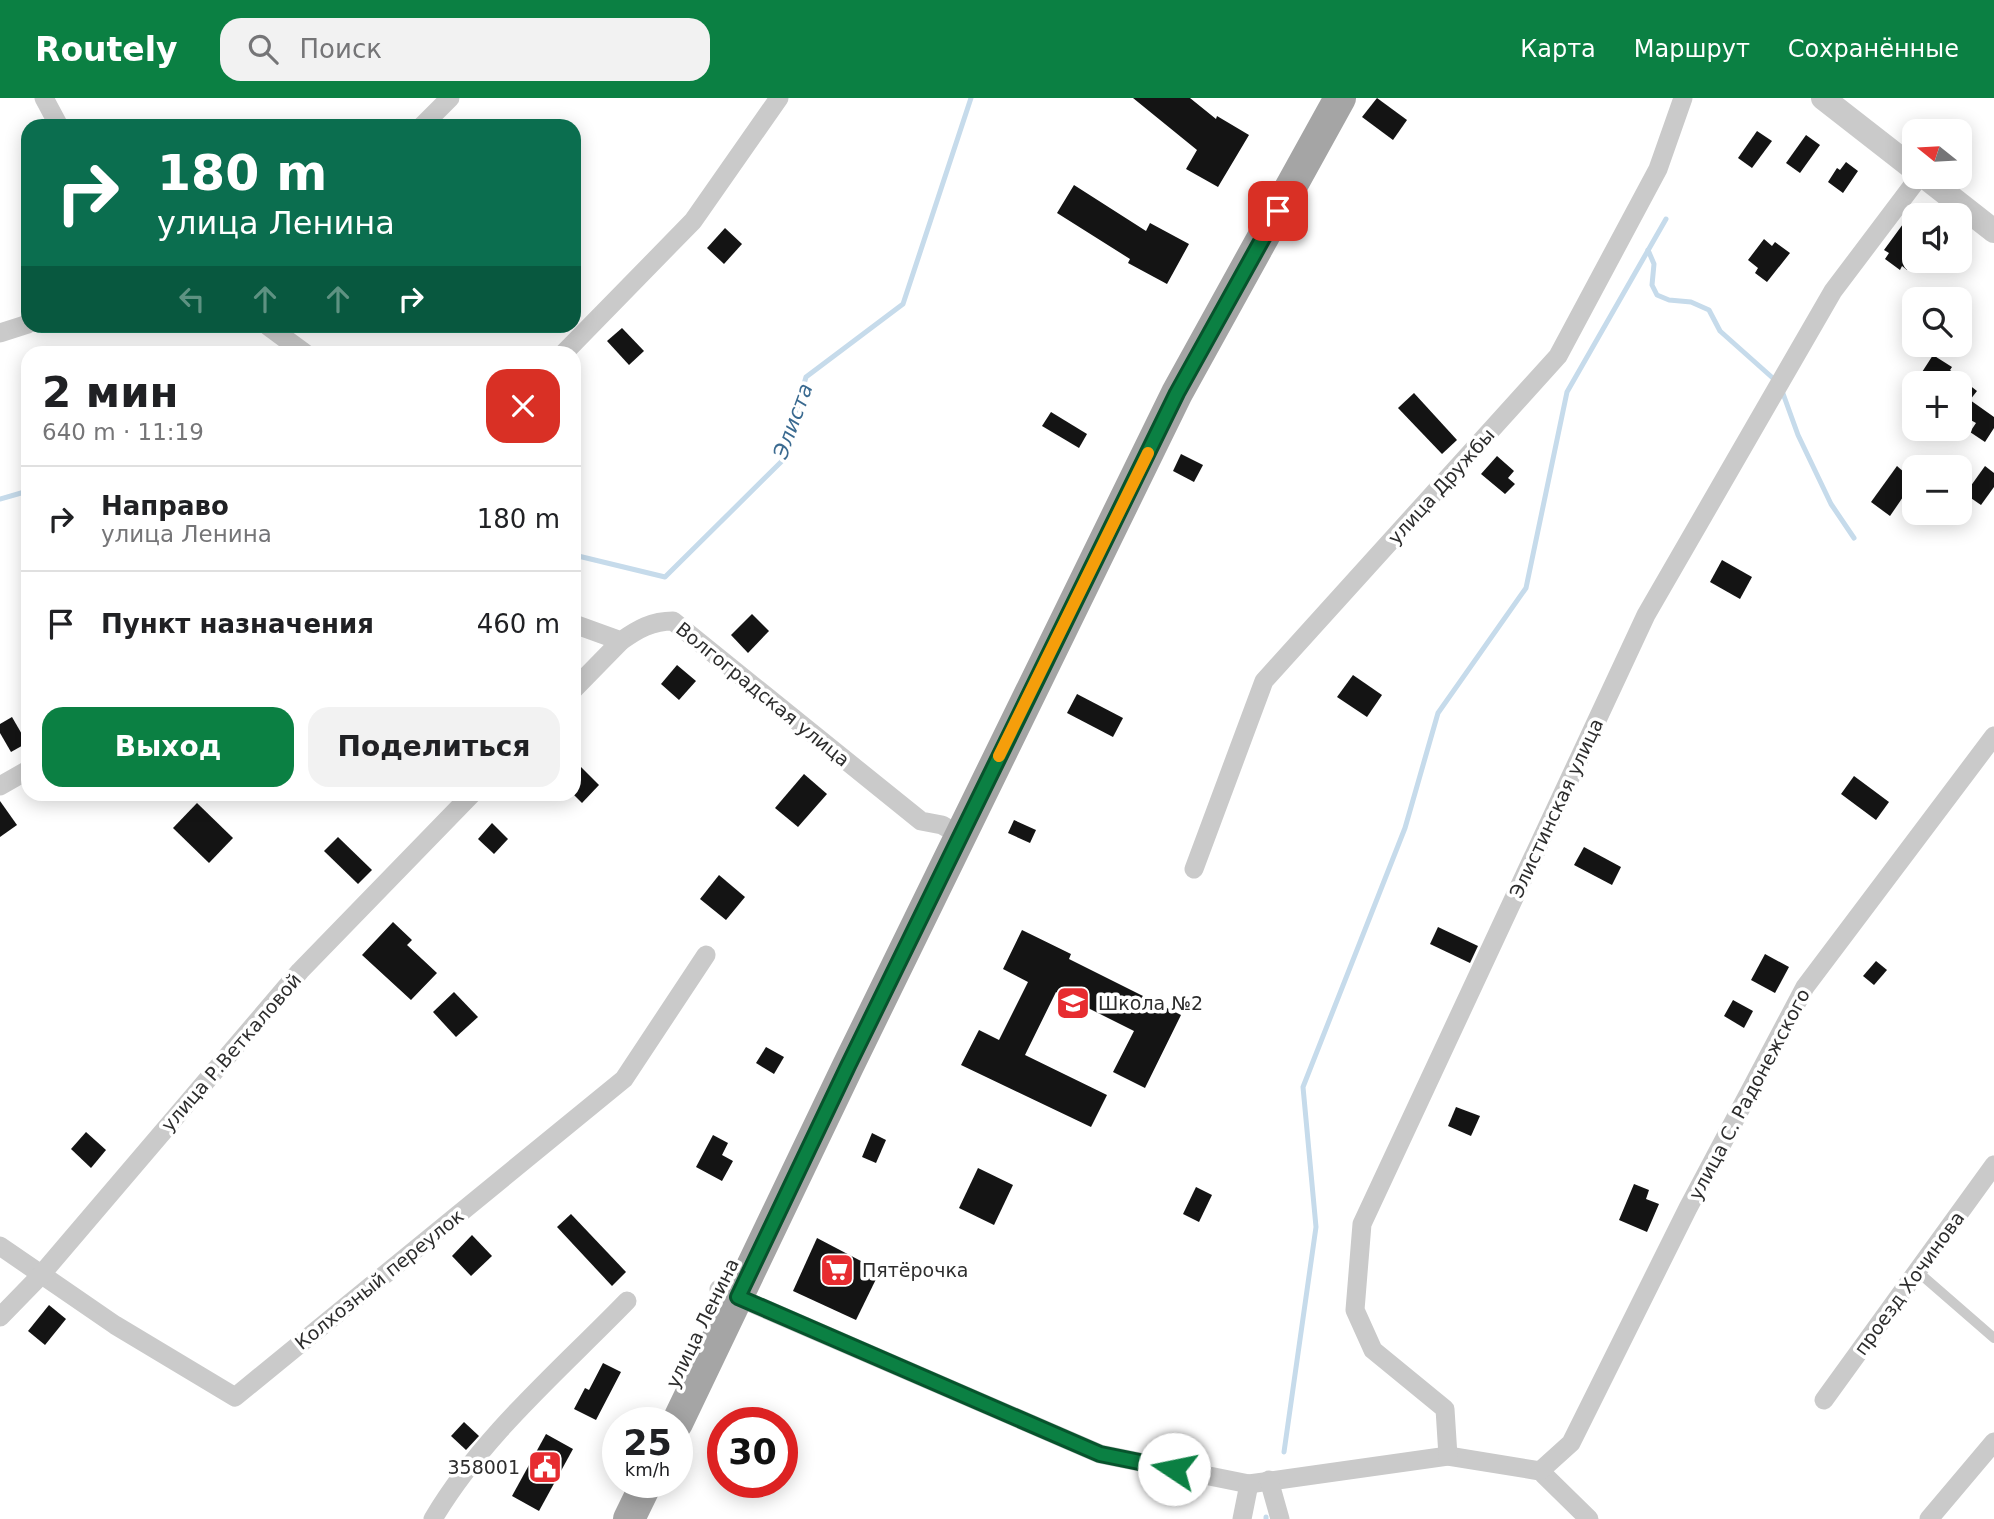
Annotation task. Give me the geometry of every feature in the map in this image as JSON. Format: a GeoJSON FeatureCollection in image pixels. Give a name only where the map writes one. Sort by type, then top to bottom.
{"type":"FeatureCollection","features":[{"type":"Feature","properties":{"kind":"main road","name":"улица Ленина"},"geometry":{"type":"LineString","coordinates":[[951,830],[1162,379],[1315,98]]}},
{"type":"Feature","properties":{"kind":"main road","name":"улица Ленина"},"geometry":{"type":"LineString","coordinates":[[683,1407],[728,1293],[853,1014],[1177,393],[1340,98]]}},
{"type":"Feature","properties":{"kind":"main road","name":"улица Ленина"},"geometry":{"type":"LineString","coordinates":[[662,1407],[728,1293]]}},
{"type":"Feature","properties":{"kind":"main road"},"geometry":{"type":"LineString","coordinates":[[606,1519],[616,1498]]}},
{"type":"Feature","properties":{"kind":"main road"},"geometry":{"type":"LineString","coordinates":[[629,1519],[639,1498]]}},
{"type":"Feature","properties":{"kind":"street"},"geometry":{"type":"LineString","coordinates":[[44,98],[55,119]]}},
{"type":"Feature","properties":{"kind":"street"},"geometry":{"type":"LineString","coordinates":[[429,119],[450,98]]}},
{"type":"Feature","properties":{"kind":"street"},"geometry":{"type":"LineString","coordinates":[[571,346],[693,221],[779,98]]}},
{"type":"Feature","properties":{"kind":"street","name":"улица Дружбы"},"geometry":{"type":"LineString","coordinates":[[1194,869],[1264,681],[1558,356],[1658,169],[1683,98]]}},
{"type":"Feature","properties":{"kind":"street"},"geometry":{"type":"LineString","coordinates":[[1823,98],[1902,160]]}},
{"type":"Feature","properties":{"kind":"street","name":"Элистинская улица"},"geometry":{"type":"LineString","coordinates":[[1448,1456],[1445,1409],[1373,1350],[1355,1310],[1362,1224],[1646,615],[1833,291],[1910,189]]}},
{"type":"Feature","properties":{"kind":"street"},"geometry":{"type":"LineString","coordinates":[[1940,189],[1994,231]]}},
{"type":"Feature","properties":{"kind":"street"},"geometry":{"type":"LineString","coordinates":[[0,333],[21,326]]}},
{"type":"Feature","properties":{"kind":"street"},"geometry":{"type":"LineString","coordinates":[[278,333],[295,346]]}},
{"type":"Feature","properties":{"kind":"street","name":"Волгоградская улица"},"geometry":{"type":"LineString","coordinates":[[621,641],[656,621],[673,621],[921,821],[951,830]]}},
{"type":"Feature","properties":{"kind":"street"},"geometry":{"type":"LineString","coordinates":[[581,627],[621,641],[581,682]]}},
{"type":"Feature","properties":{"kind":"street","name":"улица С. Радонежского"},"geometry":{"type":"LineString","coordinates":[[1540,1471],[1571,1443],[1688,1208],[1805,987],[1994,736]]}},
{"type":"Feature","properties":{"kind":"street"},"geometry":{"type":"LineString","coordinates":[[0,786],[21,774]]}},
{"type":"Feature","properties":{"kind":"street","name":"улица Р.Веткаловой"},"geometry":{"type":"LineString","coordinates":[[0,1317],[40,1276],[300,971],[464,801]]}},
{"type":"Feature","properties":{"kind":"street","name":"Колхозный переулок"},"geometry":{"type":"LineString","coordinates":[[0,1246],[40,1276],[234,1397],[624,1079],[706,955]]}},
{"type":"Feature","properties":{"kind":"street","name":"проезд Хочинова"},"geometry":{"type":"LineString","coordinates":[[1824,1401],[1994,1165]]}},
{"type":"Feature","properties":{"kind":"street"},"geometry":{"type":"LineString","coordinates":[[728,1293],[1100,1454],[1259,1482],[1448,1456],[1540,1471],[1589,1519]]}},
{"type":"Feature","properties":{"kind":"street"},"geometry":{"type":"LineString","coordinates":[[433,1519],[453,1486],[499,1432],[627,1301]]}},
{"type":"Feature","properties":{"kind":"street"},"geometry":{"type":"LineString","coordinates":[[1929,1519],[1994,1442]]}},
{"type":"Feature","properties":{"kind":"street"},"geometry":{"type":"LineString","coordinates":[[1242,1519],[1259,1482]]}},
{"type":"Feature","properties":{"kind":"street"},"geometry":{"type":"LineString","coordinates":[[1259,1482],[1280,1519]]}},
{"type":"Feature","properties":{"kind":"lane"},"geometry":{"type":"LineString","coordinates":[[1918,1272],[1994,1338]]}},
{"type":"Feature","properties":{"kind":"building"},"geometry":{"type":"Polygon","coordinates":[[[1133,98],[1190,98],[1216,119],[1217,116],[1249,135],[1218,187],[1186,169],[1197,150],[1133,98]]]}},
{"type":"Feature","properties":{"kind":"building"},"geometry":{"type":"Polygon","coordinates":[[[1377,98],[1407,120],[1393,140],[1362,117],[1377,98]]]}},
{"type":"Feature","properties":{"kind":"building"},"geometry":{"type":"Polygon","coordinates":[[[1757,131],[1772,141],[1752,168],[1738,158],[1757,131]]]}},
{"type":"Feature","properties":{"kind":"building"},"geometry":{"type":"Polygon","coordinates":[[[1806,135],[1820,145],[1800,173],[1786,163],[1806,135]]]}},
{"type":"Feature","properties":{"kind":"building"},"geometry":{"type":"Polygon","coordinates":[[[1846,162],[1858,171],[1843,193],[1828,182],[1837,168],[1840,170],[1846,162]]]}},
{"type":"Feature","properties":{"kind":"building"},"geometry":{"type":"Polygon","coordinates":[[[1074,185],[1146,231],[1150,223],[1189,244],[1167,284],[1128,263],[1130,259],[1057,213],[1074,185]]]}},
{"type":"Feature","properties":{"kind":"building"},"geometry":{"type":"Polygon","coordinates":[[[1902,225],[1900,270],[1885,259],[1889,253],[1884,250],[1902,225]]]}},
{"type":"Feature","properties":{"kind":"building"},"geometry":{"type":"Polygon","coordinates":[[[725,228],[742,244],[724,264],[707,248],[725,228]]]}},
{"type":"Feature","properties":{"kind":"building"},"geometry":{"type":"Polygon","coordinates":[[[1764,239],[1772,246],[1775,242],[1790,253],[1767,282],[1755,273],[1758,268],[1748,260],[1764,239]]]}},
{"type":"Feature","properties":{"kind":"building"},"geometry":{"type":"Polygon","coordinates":[[[622,328],[644,351],[629,365],[607,341],[622,328]]]}},
{"type":"Feature","properties":{"kind":"building"},"geometry":{"type":"Polygon","coordinates":[[[1932,357],[1952,367],[1951,371],[1923,371],[1932,357]]]}},
{"type":"Feature","properties":{"kind":"building"},"geometry":{"type":"Polygon","coordinates":[[[1414,393],[1457,440],[1442,454],[1398,408],[1414,393]]]}},
{"type":"Feature","properties":{"kind":"building"},"geometry":{"type":"Polygon","coordinates":[[[1972,401],[1994,417],[1994,428],[1985,442],[1972,433],[1976,423],[1972,421],[1972,401]]]}},
{"type":"Feature","properties":{"kind":"building"},"geometry":{"type":"Polygon","coordinates":[[[1051,412],[1087,434],[1079,448],[1042,426],[1051,412]]]}},
{"type":"Feature","properties":{"kind":"building"},"geometry":{"type":"Polygon","coordinates":[[[1181,454],[1203,465],[1194,482],[1173,471],[1181,454]]]}},
{"type":"Feature","properties":{"kind":"building"},"geometry":{"type":"Polygon","coordinates":[[[1497,456],[1514,471],[1508,478],[1515,484],[1505,494],[1481,474],[1497,456]]]}},
{"type":"Feature","properties":{"kind":"building"},"geometry":{"type":"Polygon","coordinates":[[[1897,466],[1902,470],[1902,498],[1890,516],[1871,502],[1897,466]]]}},
{"type":"Feature","properties":{"kind":"building"},"geometry":{"type":"Polygon","coordinates":[[[1985,466],[1994,473],[1994,487],[1981,505],[1972,499],[1972,484],[1985,466]]]}},
{"type":"Feature","properties":{"kind":"building"},"geometry":{"type":"Polygon","coordinates":[[[1722,560],[1752,577],[1740,599],[1710,582],[1722,560]]]}},
{"type":"Feature","properties":{"kind":"building"},"geometry":{"type":"Polygon","coordinates":[[[752,614],[769,631],[748,653],[731,635],[752,614]]]}},
{"type":"Feature","properties":{"kind":"building"},"geometry":{"type":"Polygon","coordinates":[[[677,665],[696,681],[679,700],[661,684],[677,665]]]}},
{"type":"Feature","properties":{"kind":"building"},"geometry":{"type":"Polygon","coordinates":[[[1353,675],[1382,695],[1367,717],[1337,697],[1353,675]]]}},
{"type":"Feature","properties":{"kind":"building"},"geometry":{"type":"Polygon","coordinates":[[[1077,694],[1123,718],[1113,737],[1067,713],[1077,694]]]}},
{"type":"Feature","properties":{"kind":"building"},"geometry":{"type":"Polygon","coordinates":[[[12,717],[21,733],[21,746],[11,752],[0,733],[0,724],[12,717]]]}},
{"type":"Feature","properties":{"kind":"building"},"geometry":{"type":"Polygon","coordinates":[[[581,767],[599,785],[582,803],[580,801],[581,767]]]}},
{"type":"Feature","properties":{"kind":"building"},"geometry":{"type":"Polygon","coordinates":[[[804,774],[827,794],[798,827],[775,808],[804,774]]]}},
{"type":"Feature","properties":{"kind":"building"},"geometry":{"type":"Polygon","coordinates":[[[1854,776],[1889,802],[1876,820],[1841,794],[1854,776]]]}},
{"type":"Feature","properties":{"kind":"building"},"geometry":{"type":"Polygon","coordinates":[[[0,801],[17,825],[0,837],[0,801]]]}},
{"type":"Feature","properties":{"kind":"building"},"geometry":{"type":"Polygon","coordinates":[[[197,803],[233,838],[209,863],[173,828],[197,803]]]}},
{"type":"Feature","properties":{"kind":"building"},"geometry":{"type":"Polygon","coordinates":[[[1014,820],[1036,830],[1030,843],[1008,833],[1014,820]]]}},
{"type":"Feature","properties":{"kind":"building"},"geometry":{"type":"Polygon","coordinates":[[[492,823],[508,839],[494,854],[478,839],[492,823]]]}},
{"type":"Feature","properties":{"kind":"building"},"geometry":{"type":"Polygon","coordinates":[[[338,837],[372,870],[358,884],[324,851],[338,837]]]}},
{"type":"Feature","properties":{"kind":"building"},"geometry":{"type":"Polygon","coordinates":[[[1584,847],[1621,867],[1612,885],[1574,865],[1584,847]]]}},
{"type":"Feature","properties":{"kind":"building"},"geometry":{"type":"Polygon","coordinates":[[[719,875],[745,897],[726,920],[700,899],[719,875]]]}},
{"type":"Feature","properties":{"kind":"building"},"geometry":{"type":"Polygon","coordinates":[[[393,922],[412,940],[407,945],[437,973],[411,1000],[362,955],[393,922]]]}},
{"type":"Feature","properties":{"kind":"building"},"geometry":{"type":"Polygon","coordinates":[[[1438,927],[1478,946],[1470,963],[1430,944],[1438,927]]]}},
{"type":"Feature","properties":{"kind":"building"},"geometry":{"type":"Polygon","coordinates":[[[1022,930],[1071,954],[1069,959],[1181,1015],[1145,1088],[1113,1072],[1134,1031],[1056,992],[1025,1055],[1107,1095],[1091,1127],[961,1065],[979,1030],[999,1040],[1028,982],[1003,969],[1022,930]]]}},
{"type":"Feature","properties":{"kind":"building"},"geometry":{"type":"Polygon","coordinates":[[[1765,954],[1789,967],[1775,993],[1751,980],[1765,954]]]}},
{"type":"Feature","properties":{"kind":"building"},"geometry":{"type":"Polygon","coordinates":[[[1876,961],[1887,970],[1874,985],[1863,976],[1876,961]]]}},
{"type":"Feature","properties":{"kind":"building"},"geometry":{"type":"Polygon","coordinates":[[[454,992],[478,1017],[456,1037],[433,1012],[454,992]]]}},
{"type":"Feature","properties":{"kind":"building"},"geometry":{"type":"Polygon","coordinates":[[[1733,1000],[1753,1011],[1744,1028],[1724,1016],[1733,1000]]]}},
{"type":"Feature","properties":{"kind":"building"},"geometry":{"type":"Polygon","coordinates":[[[766,1047],[784,1057],[774,1074],[756,1063],[766,1047]]]}},
{"type":"Feature","properties":{"kind":"building"},"geometry":{"type":"Polygon","coordinates":[[[1456,1107],[1480,1116],[1471,1136],[1448,1126],[1456,1107]]]}},
{"type":"Feature","properties":{"kind":"building"},"geometry":{"type":"Polygon","coordinates":[[[86,1132],[106,1150],[91,1168],[71,1149],[86,1132]]]}},
{"type":"Feature","properties":{"kind":"building"},"geometry":{"type":"Polygon","coordinates":[[[872,1133],[886,1140],[876,1163],[862,1157],[872,1133]]]}},
{"type":"Feature","properties":{"kind":"building"},"geometry":{"type":"Polygon","coordinates":[[[713,1135],[728,1143],[722,1155],[733,1161],[722,1181],[696,1167],[713,1135]]]}},
{"type":"Feature","properties":{"kind":"building"},"geometry":{"type":"Polygon","coordinates":[[[978,1168],[1013,1185],[994,1225],[959,1208],[978,1168]]]}},
{"type":"Feature","properties":{"kind":"building"},"geometry":{"type":"Polygon","coordinates":[[[1634,1184],[1649,1190],[1646,1199],[1659,1204],[1647,1232],[1619,1220],[1634,1184]]]}},
{"type":"Feature","properties":{"kind":"building"},"geometry":{"type":"Polygon","coordinates":[[[1196,1187],[1212,1195],[1199,1222],[1183,1214],[1196,1187]]]}},
{"type":"Feature","properties":{"kind":"building"},"geometry":{"type":"Polygon","coordinates":[[[571,1214],[626,1272],[612,1286],[557,1227],[571,1214]]]}},
{"type":"Feature","properties":{"kind":"building"},"geometry":{"type":"Polygon","coordinates":[[[472,1235],[492,1256],[471,1276],[452,1256],[472,1235]]]}},
{"type":"Feature","properties":{"kind":"building"},"geometry":{"type":"Polygon","coordinates":[[[817,1238],[880,1271],[856,1320],[793,1291],[817,1238]]]}},
{"type":"Feature","properties":{"kind":"building"},"geometry":{"type":"Polygon","coordinates":[[[49,1305],[66,1319],[45,1345],[28,1331],[49,1305]]]}},
{"type":"Feature","properties":{"kind":"building"},"geometry":{"type":"Polygon","coordinates":[[[603,1363],[621,1372],[596,1420],[574,1409],[585,1388],[589,1390],[603,1363]]]}},
{"type":"Feature","properties":{"kind":"building"},"geometry":{"type":"Polygon","coordinates":[[[464,1422],[479,1436],[466,1450],[451,1436],[464,1422]]]}},
{"type":"Feature","properties":{"kind":"building","name":"358001"},"geometry":{"type":"Polygon","coordinates":[[[546,1434],[573,1449],[539,1511],[512,1496],[546,1434]]]}},
{"type":"Feature","properties":{"kind":"waterway","name":"Элиста"},"geometry":{"type":"LineString","coordinates":[[581,557],[665,577],[782,461],[806,377],[903,304],[971,98]]}},
{"type":"Feature","properties":{"kind":"waterway"},"geometry":{"type":"LineString","coordinates":[[1284,1452],[1316,1227],[1303,1087],[1405,828],[1438,713],[1526,588],[1567,392],[1666,219]]}},
{"type":"Feature","properties":{"kind":"waterway"},"geometry":{"type":"LineString","coordinates":[[1648,250],[1654,264],[1652,285],[1657,295],[1669,300],[1691,302],[1709,310],[1720,331],[1775,380]]}},
{"type":"Feature","properties":{"kind":"waterway"},"geometry":{"type":"LineString","coordinates":[[1781,388],[1798,435],[1831,504],[1854,538]]}},
{"type":"Feature","properties":{"kind":"waterway","name":"Элиста"},"geometry":{"type":"LineString","coordinates":[[0,499],[21,493]]}},
{"type":"Feature","properties":{"kind":"slow traffic"},"geometry":{"type":"LineString","coordinates":[[999,756],[1148,453]]}},
{"type":"Feature","properties":{"kind":"place","name":"Школа №2"},"geometry":{"type":"Point","coordinates":[1073,1003]}},
{"type":"Feature","properties":{"kind":"place","name":"Пятёрочка"},"geometry":{"type":"Point","coordinates":[837,1270]}},
{"type":"Feature","properties":{"kind":"place","name":"358001"},"geometry":{"type":"Point","coordinates":[545,1467]}},
{"type":"Feature","properties":{"kind":"route"},"geometry":{"type":"LineString","coordinates":[[1174,1469],[1100,1454],[738,1297],[1177,393],[1278,211]]}}]}
